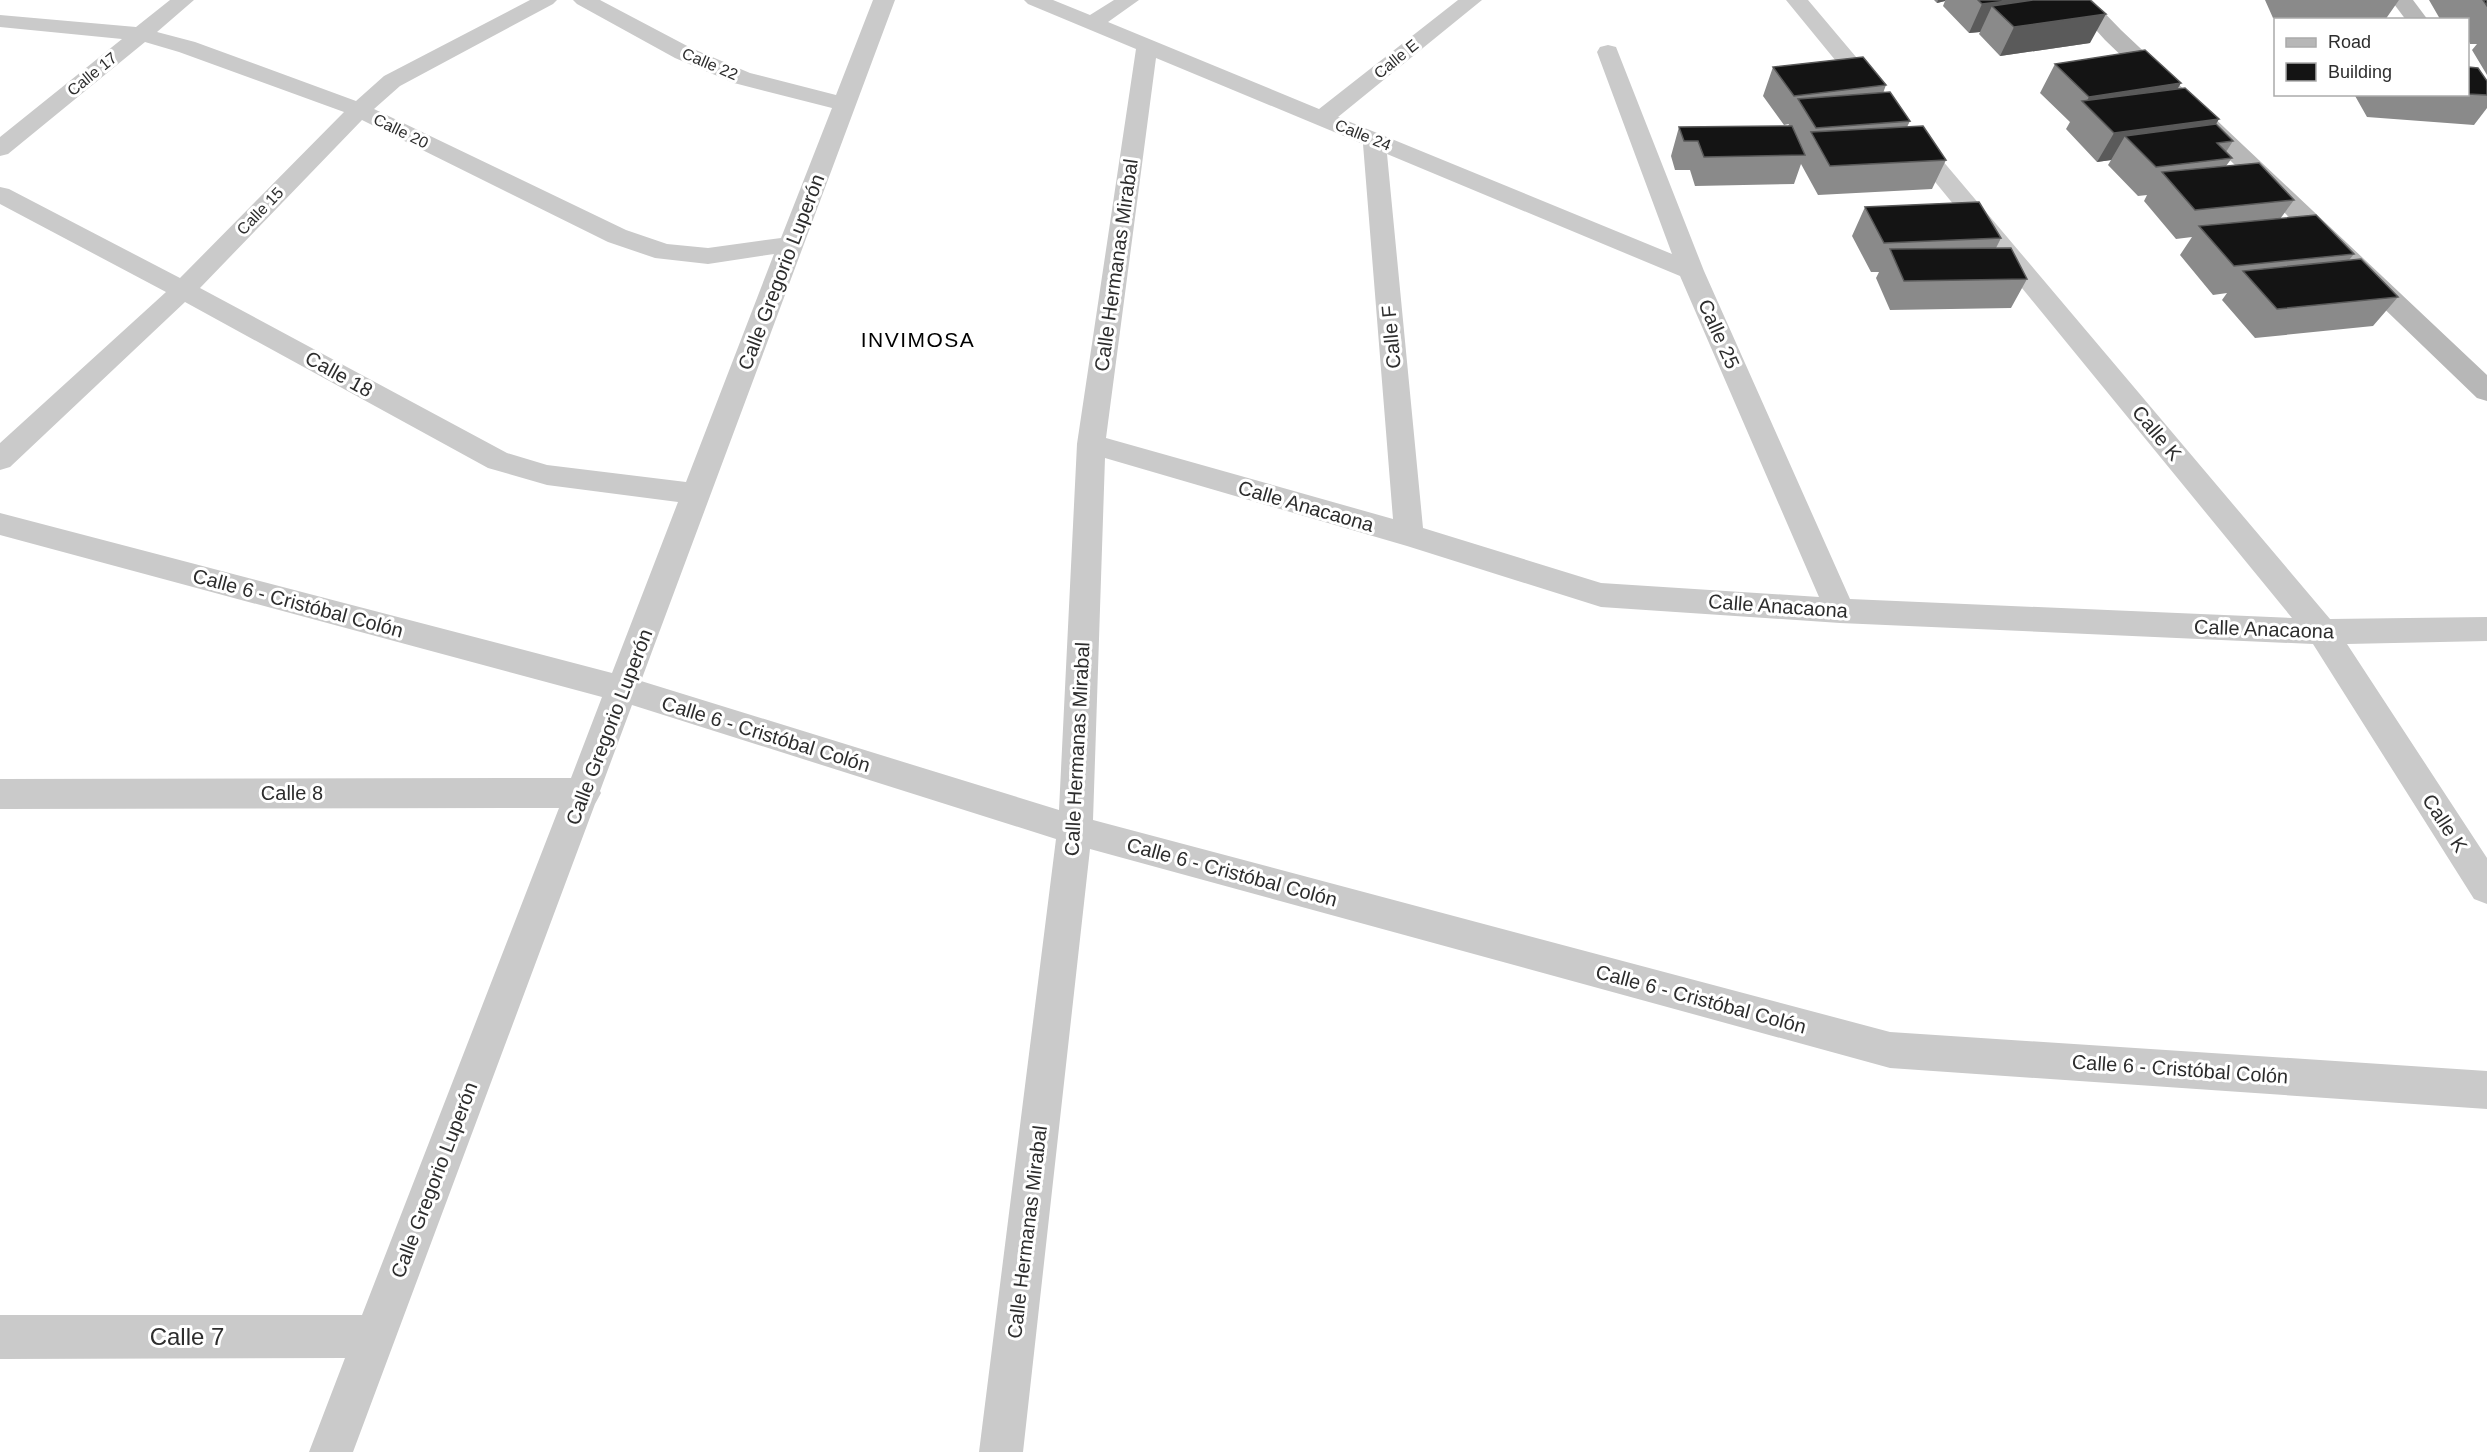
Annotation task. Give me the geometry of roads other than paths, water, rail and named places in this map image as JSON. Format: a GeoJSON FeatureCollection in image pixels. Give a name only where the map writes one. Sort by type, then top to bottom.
{"type":"FeatureCollection","features":[{"type":"Feature","properties":{"kind":"street","name":"Calle 17"},"geometry":{"type":"LineString","coordinates":[[0,148],[183,0]]}},
{"type":"Feature","properties":{"kind":"street","name":"Calle 15"},"geometry":{"type":"LineString","coordinates":[[0,460],[183,290],[359,110],[392,81],[546,0]]}},
{"type":"Feature","properties":{"kind":"street","name":"Calle 22"},"geometry":{"type":"LineString","coordinates":[[584,0],[682,53],[742,78],[844,104]]}},
{"type":"Feature","properties":{"kind":"street","name":"Calle Gregorio Luperón"},"geometry":{"type":"LineString","coordinates":[[331,1452],[584,793],[884,0]]}},
{"type":"Feature","properties":{"kind":"street","name":"Calle 24"},"geometry":{"type":"LineString","coordinates":[[1035,0],[1691,271]]}},
{"type":"Feature","properties":{"kind":"street"},"geometry":{"type":"LineString","coordinates":[[1093,23],[1128,0]]}},
{"type":"Feature","properties":{"kind":"street","name":"Calle E"},"geometry":{"type":"LineString","coordinates":[[1322,118],[1470,0]]}},
{"type":"Feature","properties":{"kind":"street","name":"Calle K"},"geometry":{"type":"LineString","coordinates":[[1797,0],[2322,632],[2487,888]]}},
{"type":"Feature","properties":{"kind":"street"},"geometry":{"type":"LineString","coordinates":[[2080,0],[2121,44],[2487,391]]}},
{"type":"Feature","properties":{"kind":"street"},"geometry":{"type":"LineString","coordinates":[[2402,0],[2416,18]]}},
{"type":"Feature","properties":{"kind":"street","name":"Calle 20"},"geometry":{"type":"LineString","coordinates":[[0,21],[141,34],[187,47],[359,110],[617,236],[664,252],[708,256],[792,244]]}},
{"type":"Feature","properties":{"kind":"street","name":"Calle Hermanas Mirabal"},"geometry":{"type":"LineString","coordinates":[[1001,1452],[1075,830],[1091,444],[1147,46]]}},
{"type":"Feature","properties":{"kind":"street","name":"Calle 25"},"geometry":{"type":"LineString","coordinates":[[1608,52],[1691,271],[1840,611]]}},
{"type":"Feature","properties":{"kind":"street","name":"Calle F"},"geometry":{"type":"LineString","coordinates":[[1374,139],[1409,535]]}},
{"type":"Feature","properties":{"kind":"street","name":"Calle 18"},"geometry":{"type":"LineString","coordinates":[[0,194],[183,290],[498,461],[547,475],[697,494]]}},
{"type":"Feature","properties":{"kind":"street","name":"Calle Anacaona"},"geometry":{"type":"LineString","coordinates":[[1091,444],[1409,535],[1601,594],[1840,611],[2322,632],[2487,629]]}},
{"type":"Feature","properties":{"kind":"street","name":"Calle 6 - Cristóbal Colón"},"geometry":{"type":"LineString","coordinates":[[0,524],[623,689],[1075,830],[1890,1050],[2487,1090]]}},
{"type":"Feature","properties":{"kind":"street","name":"Calle 8"},"geometry":{"type":"LineString","coordinates":[[0,794],[584,793]]}},
{"type":"Feature","properties":{"kind":"street","name":"Calle 7"},"geometry":{"type":"LineString","coordinates":[[0,1337],[374,1336]]}},
{"type":"Feature","properties":{"kind":"district","name":"INVIMOSA"},"geometry":{"type":"Point","coordinates":[918,339]}}]}
